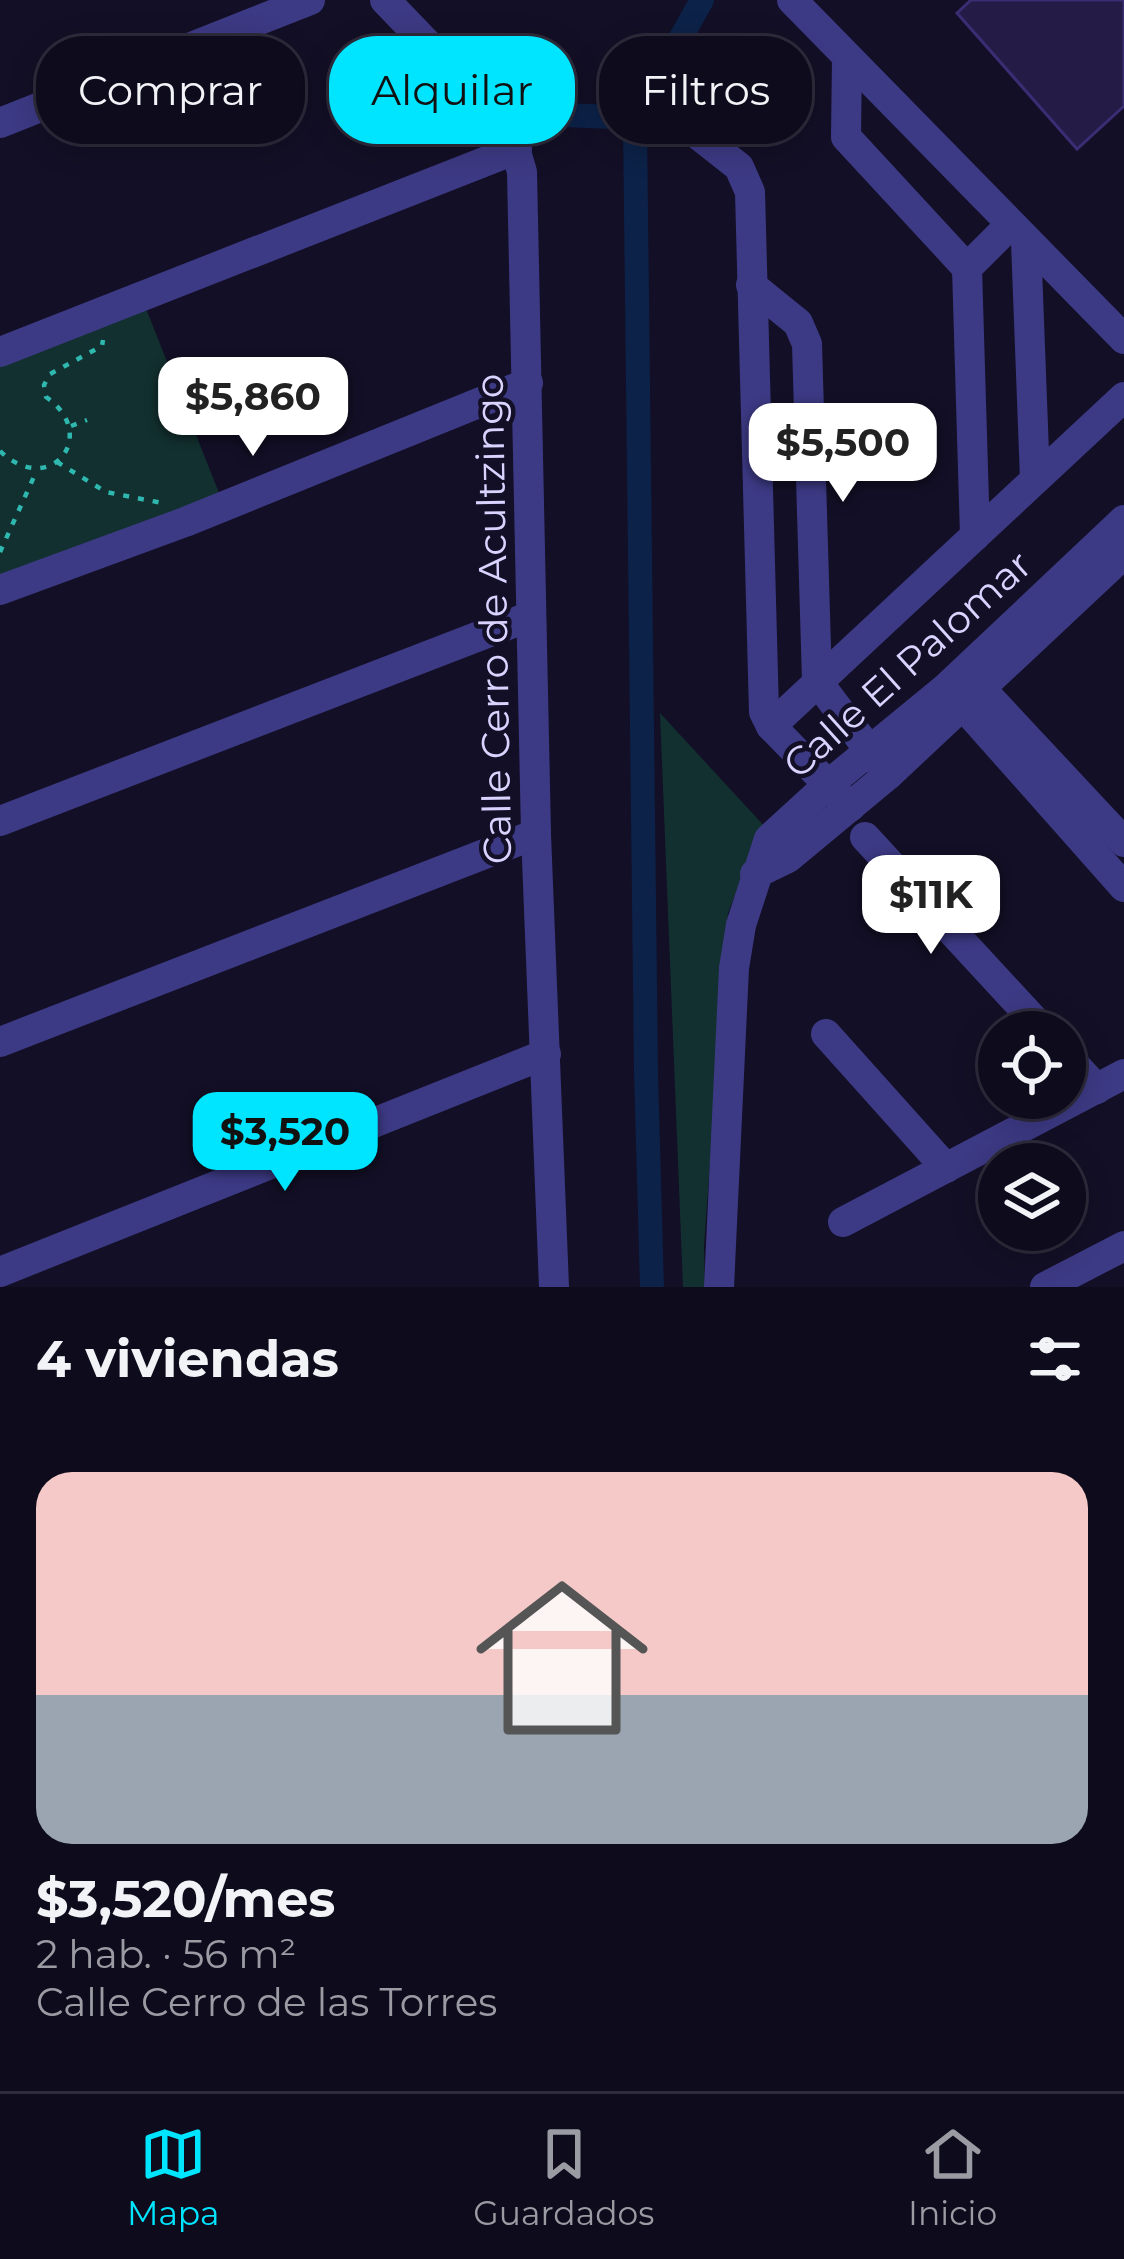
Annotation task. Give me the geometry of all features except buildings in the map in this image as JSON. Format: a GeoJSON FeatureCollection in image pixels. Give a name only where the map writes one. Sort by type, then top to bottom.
{"type":"FeatureCollection","features":[{"type":"Feature","properties":{"kind":"street"},"geometry":{"type":"LineString","coordinates":[[0,123],[310,0]]}},
{"type":"Feature","properties":{"kind":"street"},"geometry":{"type":"LineString","coordinates":[[0,352],[517,149],[510,130],[385,0]]}},
{"type":"Feature","properties":{"kind":"street"},"geometry":{"type":"LineString","coordinates":[[792,0],[1124,340]]}},
{"type":"Feature","properties":{"kind":"street"},"geometry":{"type":"LineString","coordinates":[[847,57],[846,136],[967,268],[975,536]]}},
{"type":"Feature","properties":{"kind":"street"},"geometry":{"type":"LineString","coordinates":[[708,144],[746,177],[764,712],[771,726],[839,795]]}},
{"type":"Feature","properties":{"kind":"street","name":"Calle Cerro de Acultzingo"},"geometry":{"type":"LineString","coordinates":[[517,149],[522,172],[550,1286]]}},
{"type":"Feature","properties":{"kind":"street"},"geometry":{"type":"LineString","coordinates":[[967,268],[1018,234]]}},
{"type":"Feature","properties":{"kind":"street"},"geometry":{"type":"LineString","coordinates":[[1018,234],[1035,479]]}},
{"type":"Feature","properties":{"kind":"street"},"geometry":{"type":"LineString","coordinates":[[751,285],[798,323],[807,344],[817,681],[879,763]]}},
{"type":"Feature","properties":{"kind":"street"},"geometry":{"type":"LineString","coordinates":[[0,590],[185,522],[528,383]]}},
{"type":"Feature","properties":{"kind":"street"},"geometry":{"type":"LineString","coordinates":[[771,726],[1124,397]]}},
{"type":"Feature","properties":{"kind":"street"},"geometry":{"type":"LineString","coordinates":[[758,511],[810,508]]}},
{"type":"Feature","properties":{"kind":"street","name":"Calle El Palomar"},"geometry":{"type":"LineString","coordinates":[[719,1287],[734,968],[755,874],[788,858],[839,795],[964,688],[1063,594],[1124,520]]}},
{"type":"Feature","properties":{"kind":"street","name":"Calle El Palomar"},"geometry":{"type":"LineString","coordinates":[[1063,594],[1124,554]]}},
{"type":"Feature","properties":{"kind":"street"},"geometry":{"type":"LineString","coordinates":[[0,821],[531,616]]}},
{"type":"Feature","properties":{"kind":"street"},"geometry":{"type":"LineString","coordinates":[[964,688],[1025,754],[1124,842]]}},
{"type":"Feature","properties":{"kind":"street"},"geometry":{"type":"LineString","coordinates":[[1025,754],[1124,886]]}},
{"type":"Feature","properties":{"kind":"street"},"geometry":{"type":"LineString","coordinates":[[0,1042],[536,834]]}},
{"type":"Feature","properties":{"kind":"street"},"geometry":{"type":"LineString","coordinates":[[865,836],[1026,1011]]}},
{"type":"Feature","properties":{"kind":"street"},"geometry":{"type":"LineString","coordinates":[[826,1034],[946,1168]]}},
{"type":"Feature","properties":{"kind":"street"},"geometry":{"type":"LineString","coordinates":[[0,1272],[546,1054]]}},
{"type":"Feature","properties":{"kind":"street"},"geometry":{"type":"LineString","coordinates":[[844,1222],[1111,1082]]}},
{"type":"Feature","properties":{"kind":"street"},"geometry":{"type":"LineString","coordinates":[[1045,1287],[1124,1246]]}},
{"type":"Feature","properties":{"kind":"path"},"geometry":{"type":"LineString","coordinates":[[0,452],[16,466],[37,470],[57,462],[69,446],[70,426],[63,409],[46,398],[44,385],[50,374],[102,346],[105,333],[98,314]]}},
{"type":"Feature","properties":{"kind":"path"},"geometry":{"type":"LineString","coordinates":[[70,426],[87,420]]}},
{"type":"Feature","properties":{"kind":"path"},"geometry":{"type":"LineString","coordinates":[[57,462],[106,492],[163,503],[185,522]]}},
{"type":"Feature","properties":{"kind":"path"},"geometry":{"type":"LineString","coordinates":[[0,552],[37,470]]}},
{"type":"Feature","properties":{"kind":"green space"},"geometry":{"type":"Polygon","coordinates":[[[141,296],[225,508],[0,590],[0,352],[141,296]]]}},
{"type":"Feature","properties":{"kind":"green space"},"geometry":{"type":"Polygon","coordinates":[[[660,713],[768,830],[748,862],[728,913],[705,1287],[683,1287],[660,713]]]}},
{"type":"Feature","properties":{"kind":"waterway"},"geometry":{"type":"LineString","coordinates":[[652,1287],[635,126],[702,0]]}},
{"type":"Feature","properties":{"kind":"waterway"},"geometry":{"type":"LineString","coordinates":[[575,116],[599,116]]}}]}
